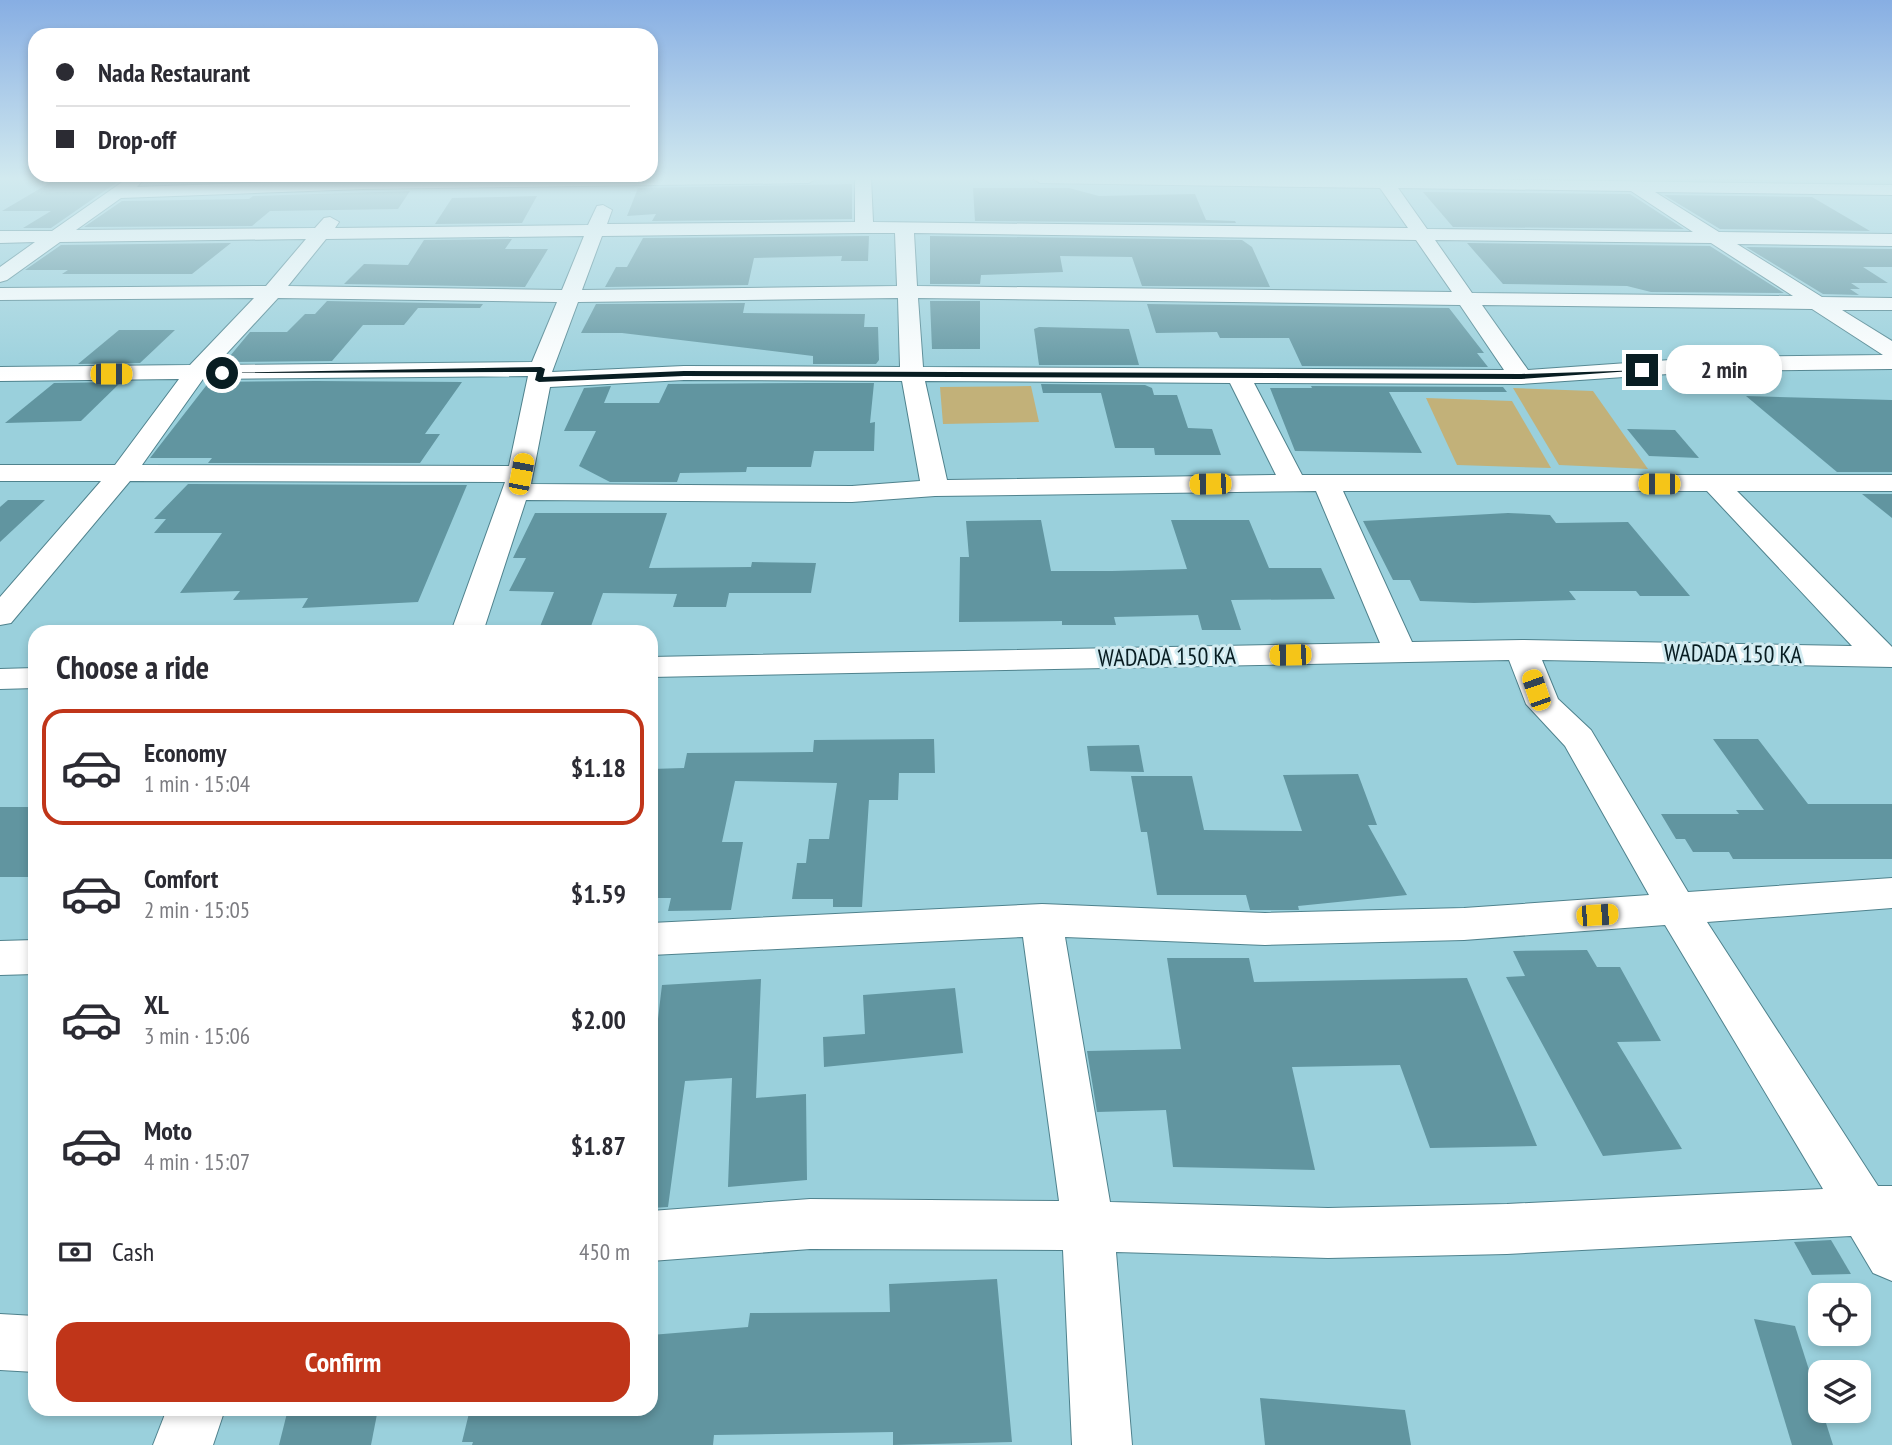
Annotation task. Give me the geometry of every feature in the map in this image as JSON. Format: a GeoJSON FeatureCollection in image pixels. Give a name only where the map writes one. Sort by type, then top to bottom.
{"type":"FeatureCollection","features":[{"type":"Feature","properties":{"kind":"street"},"geometry":{"type":"LineString","coordinates":[[0,276],[41,245]]}},
{"type":"Feature","properties":{"kind":"street"},"geometry":{"type":"LineString","coordinates":[[0,616],[122,474],[195,374],[272,292],[310,245]]}},
{"type":"Feature","properties":{"kind":"street"},"geometry":{"type":"LineString","coordinates":[[469,625],[518,483],[540,375],[590,245]]}},
{"type":"Feature","properties":{"kind":"street"},"geometry":{"type":"LineString","coordinates":[[905,245],[912,373],[935,488]]}},
{"type":"Feature","properties":{"kind":"street"},"geometry":{"type":"LineString","coordinates":[[1432,245],[1521,377]]}},
{"type":"Feature","properties":{"kind":"street"},"geometry":{"type":"LineString","coordinates":[[1724,245],[1892,351]]}},
{"type":"Feature","properties":{"kind":"street"},"geometry":{"type":"LineString","coordinates":[[0,294],[272,292],[570,296],[909,292],[1892,304]]}},
{"type":"Feature","properties":{"kind":"street"},"geometry":{"type":"LineString","coordinates":[[0,374],[912,373],[1521,377],[1713,364],[1892,362]]}},
{"type":"Feature","properties":{"kind":"street"},"geometry":{"type":"LineString","coordinates":[[1238,375],[1293,483]]}},
{"type":"Feature","properties":{"kind":"street"},"geometry":{"type":"LineString","coordinates":[[0,473],[518,483],[852,495],[935,488],[1293,483],[1892,483]]}},
{"type":"Feature","properties":{"kind":"street"},"geometry":{"type":"LineString","coordinates":[[1714,483],[1886,657]]}},
{"type":"Feature","properties":{"kind":"street"},"geometry":{"type":"LineString","coordinates":[[1326,484],[1401,653]]}},
{"type":"Feature","properties":{"kind":"street"},"geometry":{"type":"LineString","coordinates":[[1522,650],[1543,704],[1578,738],[1591,757],[1677,909],[1879,1211],[1892,1255]]}},
{"type":"Feature","properties":{"kind":"street","name":"WADADA 150 KA"},"geometry":{"type":"LineString","coordinates":[[658,667],[1522,650],[1886,657]]}},
{"type":"Feature","properties":{"kind":"street"},"geometry":{"type":"LineString","coordinates":[[0,679],[28,678]]}},
{"type":"Feature","properties":{"kind":"street"},"geometry":{"type":"LineString","coordinates":[[658,939],[1042,920],[1265,929],[1464,924],[1892,893]]}},
{"type":"Feature","properties":{"kind":"street"},"geometry":{"type":"LineString","coordinates":[[1042,920],[1088,1226],[1102,1445]]}},
{"type":"Feature","properties":{"kind":"street"},"geometry":{"type":"LineString","coordinates":[[0,958],[28,957]]}},
{"type":"Feature","properties":{"kind":"street"},"geometry":{"type":"LineString","coordinates":[[658,1235],[810,1224],[1088,1226],[1328,1233],[1507,1229],[1879,1211]]}},
{"type":"Feature","properties":{"kind":"street"},"geometry":{"type":"LineString","coordinates":[[0,1342],[28,1344]]}},
{"type":"Feature","properties":{"kind":"street"},"geometry":{"type":"LineString","coordinates":[[183,1445],[193,1416]]}},
{"type":"Feature","properties":{"kind":"shaded area"},"geometry":{"type":"Polygon","coordinates":[[[1031,386],[1039,422],[943,424],[940,387],[1031,386]]]}},
{"type":"Feature","properties":{"kind":"shaded area"},"geometry":{"type":"Polygon","coordinates":[[[1513,388],[1593,391],[1648,469],[1559,465],[1513,388]]]}},
{"type":"Feature","properties":{"kind":"shaded area"},"geometry":{"type":"Polygon","coordinates":[[[1426,398],[1512,401],[1551,468],[1457,465],[1426,398]]]}},
{"type":"Feature","properties":{"kind":"building"},"geometry":{"type":"Polygon","coordinates":[[[60,245],[228,245],[192,274],[62,274],[68,270],[25,270],[60,245]]]}},
{"type":"Feature","properties":{"kind":"building"},"geometry":{"type":"Polygon","coordinates":[[[421,245],[507,245],[505,249],[548,249],[525,287],[344,284],[364,264],[408,265],[421,245]]]}},
{"type":"Feature","properties":{"kind":"building"},"geometry":{"type":"Polygon","coordinates":[[[639,245],[869,245],[868,261],[841,261],[842,256],[754,258],[748,285],[605,287],[616,267],[627,267],[639,245]]]}},
{"type":"Feature","properties":{"kind":"building"},"geometry":{"type":"Polygon","coordinates":[[[930,245],[1250,245],[1270,287],[1142,286],[1132,257],[1060,256],[1063,272],[981,275],[980,284],[930,284],[930,245]]]}},
{"type":"Feature","properties":{"kind":"building"},"geometry":{"type":"Polygon","coordinates":[[[1469,245],[1710,246],[1784,293],[1651,292],[1627,286],[1503,284],[1469,245]]]}},
{"type":"Feature","properties":{"kind":"building"},"geometry":{"type":"Polygon","coordinates":[[[1746,247],[1892,249],[1892,267],[1863,267],[1888,283],[1851,283],[1860,289],[1850,289],[1859,295],[1823,294],[1746,247]]]}},
{"type":"Feature","properties":{"kind":"building"},"geometry":{"type":"Polygon","coordinates":[[[327,301],[483,304],[480,308],[418,308],[404,325],[363,325],[332,361],[225,362],[250,332],[287,332],[305,314],[315,314],[327,301]]]}},
{"type":"Feature","properties":{"kind":"building"},"geometry":{"type":"Polygon","coordinates":[[[930,301],[980,301],[980,349],[932,349],[930,301]]]}},
{"type":"Feature","properties":{"kind":"building"},"geometry":{"type":"Polygon","coordinates":[[[745,303],[743,313],[865,314],[864,327],[878,327],[879,360],[876,364],[813,364],[813,356],[622,333],[581,333],[596,304],[745,303]]]}},
{"type":"Feature","properties":{"kind":"building"},"geometry":{"type":"Polygon","coordinates":[[[1147,304],[1449,308],[1484,353],[1477,353],[1488,367],[1302,366],[1289,338],[1220,338],[1217,332],[1156,333],[1147,304]]]}},
{"type":"Feature","properties":{"kind":"building"},"geometry":{"type":"Polygon","coordinates":[[[1034,329],[1129,329],[1139,365],[1039,365],[1034,329]]]}},
{"type":"Feature","properties":{"kind":"building"},"geometry":{"type":"Polygon","coordinates":[[[119,330],[175,330],[140,363],[78,364],[119,330]]]}},
{"type":"Feature","properties":{"kind":"building"},"geometry":{"type":"Polygon","coordinates":[[[121,382],[81,421],[5,423],[54,383],[121,382]]]}},
{"type":"Feature","properties":{"kind":"building"},"geometry":{"type":"Polygon","coordinates":[[[209,382],[462,382],[425,434],[440,434],[420,463],[208,463],[212,458],[150,458],[209,382]]]}},
{"type":"Feature","properties":{"kind":"building"},"geometry":{"type":"Polygon","coordinates":[[[874,383],[870,423],[875,422],[874,451],[814,451],[811,467],[747,467],[746,472],[680,473],[677,482],[610,482],[579,466],[596,431],[564,431],[584,388],[611,386],[604,403],[659,403],[668,384],[874,383]]]}},
{"type":"Feature","properties":{"kind":"building"},"geometry":{"type":"Polygon","coordinates":[[[1041,384],[1145,385],[1152,388],[1154,395],[1177,395],[1188,428],[1212,429],[1221,455],[1155,455],[1154,448],[1115,448],[1101,393],[1043,393],[1041,384]]]}},
{"type":"Feature","properties":{"kind":"building"},"geometry":{"type":"Polygon","coordinates":[[[1311,386],[1503,387],[1507,392],[1389,392],[1422,453],[1295,451],[1270,388],[1312,388],[1311,386]]]}},
{"type":"Feature","properties":{"kind":"building"},"geometry":{"type":"Polygon","coordinates":[[[1746,396],[1892,400],[1892,472],[1837,472],[1746,396]]]}},
{"type":"Feature","properties":{"kind":"building"},"geometry":{"type":"Polygon","coordinates":[[[1627,429],[1675,430],[1699,458],[1649,456],[1627,429]]]}},
{"type":"Feature","properties":{"kind":"building"},"geometry":{"type":"Polygon","coordinates":[[[188,484],[467,485],[418,602],[302,608],[308,598],[233,600],[240,591],[180,593],[222,533],[154,533],[166,519],[154,519],[188,484]]]}},
{"type":"Feature","properties":{"kind":"building"},"geometry":{"type":"Polygon","coordinates":[[[1862,494],[1892,494],[1892,518],[1862,494]]]}},
{"type":"Feature","properties":{"kind":"building"},"geometry":{"type":"Polygon","coordinates":[[[8,500],[45,500],[0,542],[0,507],[8,500]]]}},
{"type":"Feature","properties":{"kind":"building"},"geometry":{"type":"Polygon","coordinates":[[[535,513],[667,513],[649,568],[751,567],[752,562],[816,563],[811,593],[729,593],[726,607],[673,607],[677,594],[603,593],[591,625],[541,625],[554,592],[509,591],[526,558],[513,558],[535,513]]]}},
{"type":"Feature","properties":{"kind":"building"},"geometry":{"type":"Polygon","coordinates":[[[1508,513],[1550,515],[1556,523],[1628,522],[1690,596],[1640,596],[1636,591],[1569,591],[1576,600],[1474,603],[1420,601],[1410,580],[1393,580],[1363,521],[1508,513]]]}},
{"type":"Feature","properties":{"kind":"building"},"geometry":{"type":"Polygon","coordinates":[[[1041,520],[1051,571],[1112,571],[1187,569],[1171,520],[1249,520],[1269,568],[1321,568],[1335,599],[1231,600],[1241,630],[1202,630],[1198,615],[1114,617],[1116,625],[1062,625],[1062,621],[959,622],[960,557],[969,557],[966,521],[1041,520]]]}},
{"type":"Feature","properties":{"kind":"building"},"geometry":{"type":"Polygon","coordinates":[[[934,739],[935,773],[899,773],[898,800],[869,800],[862,907],[833,907],[833,899],[792,899],[797,863],[806,863],[809,839],[829,839],[837,783],[735,781],[722,842],[743,842],[731,910],[668,911],[671,898],[658,898],[658,769],[684,768],[687,753],[813,752],[814,740],[934,739]]]}},
{"type":"Feature","properties":{"kind":"building"},"geometry":{"type":"Polygon","coordinates":[[[1713,739],[1758,739],[1808,804],[1892,804],[1892,859],[1733,859],[1729,852],[1693,852],[1685,839],[1676,839],[1661,814],[1739,814],[1736,810],[1764,810],[1713,739]]]}},
{"type":"Feature","properties":{"kind":"building"},"geometry":{"type":"Polygon","coordinates":[[[1139,745],[1144,772],[1090,771],[1087,746],[1139,745]]]}},
{"type":"Feature","properties":{"kind":"building"},"geometry":{"type":"Polygon","coordinates":[[[1358,774],[1377,825],[1368,825],[1407,895],[1298,906],[1299,910],[1250,910],[1246,895],[1157,895],[1147,832],[1141,832],[1131,776],[1192,776],[1204,830],[1302,831],[1283,775],[1358,774]]]}},
{"type":"Feature","properties":{"kind":"building"},"geometry":{"type":"Polygon","coordinates":[[[0,807],[28,807],[28,877],[0,877],[0,807]]]}},
{"type":"Feature","properties":{"kind":"building"},"geometry":{"type":"Polygon","coordinates":[[[1587,950],[1597,967],[1620,967],[1661,1041],[1617,1042],[1682,1149],[1603,1156],[1506,977],[1525,976],[1513,951],[1587,950]]]}},
{"type":"Feature","properties":{"kind":"building"},"geometry":{"type":"Polygon","coordinates":[[[1167,958],[1249,958],[1254,982],[1467,978],[1537,1146],[1430,1148],[1400,1065],[1292,1067],[1315,1170],[1173,1167],[1166,1110],[1097,1112],[1087,1051],[1181,1049],[1167,958]]]}},
{"type":"Feature","properties":{"kind":"building"},"geometry":{"type":"Polygon","coordinates":[[[761,979],[756,1098],[806,1094],[807,1180],[728,1187],[732,1078],[685,1081],[668,1207],[658,1208],[658,1019],[662,985],[761,979]]]}},
{"type":"Feature","properties":{"kind":"building"},"geometry":{"type":"Polygon","coordinates":[[[955,988],[963,1053],[824,1067],[823,1037],[865,1034],[863,995],[955,988]]]}},
{"type":"Feature","properties":{"kind":"building"},"geometry":{"type":"Polygon","coordinates":[[[1831,1240],[1851,1274],[1812,1275],[1794,1242],[1831,1240]]]}},
{"type":"Feature","properties":{"kind":"building"},"geometry":{"type":"Polygon","coordinates":[[[997,1279],[1012,1442],[893,1445],[893,1432],[714,1435],[713,1445],[472,1445],[473,1442],[462,1442],[468,1416],[658,1416],[658,1334],[748,1327],[750,1313],[890,1312],[889,1284],[997,1279]]]}},
{"type":"Feature","properties":{"kind":"building"},"geometry":{"type":"Polygon","coordinates":[[[1754,1319],[1795,1326],[1808,1367],[1808,1423],[1826,1423],[1833,1445],[1792,1445],[1754,1319]]]}},
{"type":"Feature","properties":{"kind":"building"},"geometry":{"type":"Polygon","coordinates":[[[1260,1398],[1405,1410],[1411,1445],[1265,1445],[1260,1398]]]}},
{"type":"Feature","properties":{"kind":"building"},"geometry":{"type":"Polygon","coordinates":[[[286,1416],[377,1416],[371,1445],[279,1445],[286,1416]]]}},
{"type":"Feature","properties":{"kind":"route"},"geometry":{"type":"LineString","coordinates":[[222,373],[541,369],[539,380],[684,373],[1521,377],[1642,370]]}}]}
